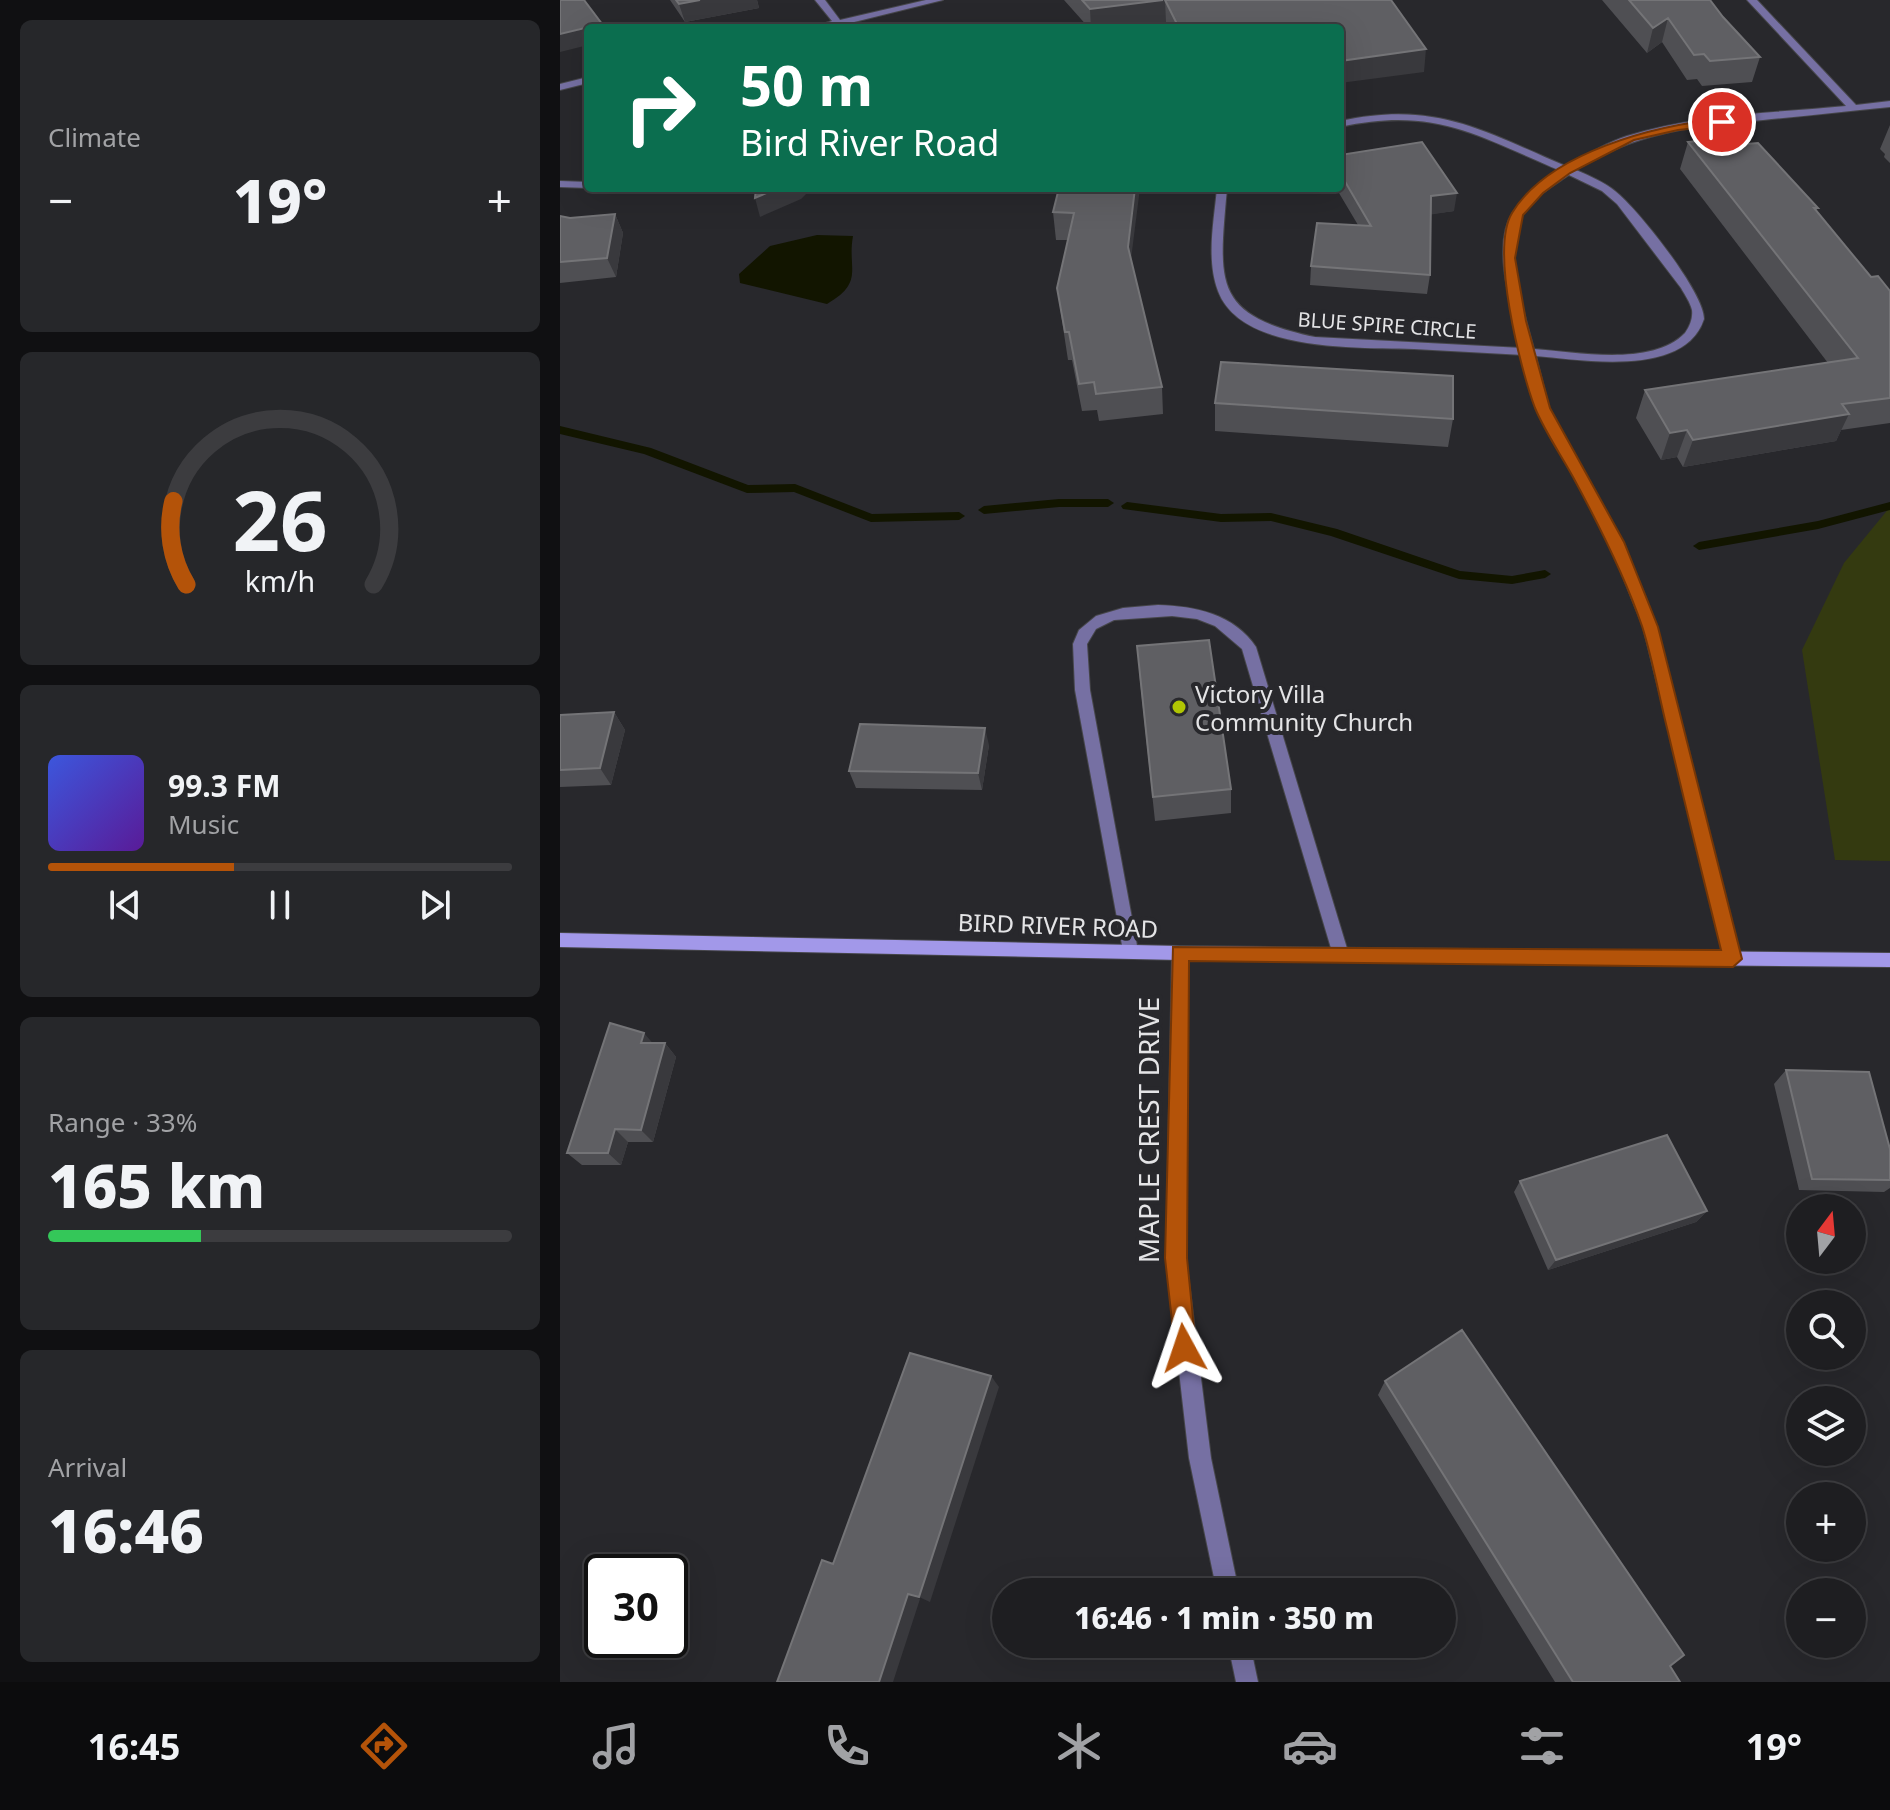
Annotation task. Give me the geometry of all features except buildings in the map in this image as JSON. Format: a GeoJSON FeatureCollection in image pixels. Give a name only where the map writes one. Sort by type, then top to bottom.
{"type":"FeatureCollection","features":[{"type":"Feature","properties":{"kind":"street"},"geometry":{"type":"LineString","coordinates":[[820,0],[838,23]]}},
{"type":"Feature","properties":{"kind":"street"},"geometry":{"type":"LineString","coordinates":[[833,24],[938,0]]}},
{"type":"Feature","properties":{"kind":"street"},"geometry":{"type":"LineString","coordinates":[[1752,0],[1855,109]]}},
{"type":"Feature","properties":{"kind":"street"},"geometry":{"type":"LineString","coordinates":[[560,87],[584,81]]}},
{"type":"Feature","properties":{"kind":"street"},"geometry":{"type":"LineString","coordinates":[[1733,959],[1650,627],[1616,542],[1543,408],[1511,279],[1510,234],[1517,214],[1539,190],[1566,170],[1630,138],[1678,126],[1890,104]]}},
{"type":"Feature","properties":{"kind":"street"},"geometry":{"type":"LineString","coordinates":[[1344,123],[1386,116],[1443,119],[1466,125],[1613,194],[1630,210],[1699,310],[1695,328],[1681,343],[1659,352],[1592,357],[1527,352]]}},
{"type":"Feature","properties":{"kind":"street"},"geometry":{"type":"LineString","coordinates":[[560,184],[584,185]]}},
{"type":"Feature","properties":{"kind":"street","name":"BLUE SPIRE CIRCLE"},"geometry":{"type":"LineString","coordinates":[[1222,192],[1218,262],[1221,286],[1227,304],[1242,319],[1281,335],[1315,341],[1527,352]]}},
{"type":"Feature","properties":{"kind":"street"},"geometry":{"type":"LineString","coordinates":[[1130,951],[1085,697],[1080,645],[1087,630],[1103,616],[1156,610],[1209,617],[1234,628],[1249,647],[1341,955]]}},
{"type":"Feature","properties":{"kind":"street","name":"BIRD RIVER ROAD"},"geometry":{"type":"LineString","coordinates":[[560,940],[1180,953],[1890,960]]}},
{"type":"Feature","properties":{"kind":"street","name":"MAPLE CREST DRIVE"},"geometry":{"type":"LineString","coordinates":[[1180,953],[1176,1258],[1200,1458],[1225,1578]]}},
{"type":"Feature","properties":{"kind":"street"},"geometry":{"type":"LineString","coordinates":[[1242,1658],[1247,1682]]}},
{"type":"Feature","properties":{"kind":"green space"},"geometry":{"type":"Polygon","coordinates":[[[1890,507],[1890,861],[1835,860],[1802,650],[1844,563],[1890,507]]]}},
{"type":"Feature","properties":{"kind":"shaded area"},"geometry":{"type":"Polygon","coordinates":[[[817,235],[853,236],[850,282],[839,296],[827,304],[740,283],[739,274],[770,246],[817,235]]]}},
{"type":"Feature","properties":{"kind":"waterway"},"geometry":{"type":"LineString","coordinates":[[560,430],[647,451],[747,489],[795,488],[871,518],[959,516]]}},
{"type":"Feature","properties":{"kind":"waterway"},"geometry":{"type":"LineString","coordinates":[[984,510],[1059,503],[1108,503]]}},
{"type":"Feature","properties":{"kind":"waterway"},"geometry":{"type":"LineString","coordinates":[[1127,506],[1221,518],[1271,517],[1333,532],[1459,575],[1512,580],[1545,574]]}},
{"type":"Feature","properties":{"kind":"waterway"},"geometry":{"type":"LineString","coordinates":[[1699,546],[1818,525],[1890,506]]}},
{"type":"Feature","properties":{"kind":"place","name":"Victory Villa Community Church"},"geometry":{"type":"Point","coordinates":[1179,707]}},
{"type":"Feature","properties":{"kind":"route"},"geometry":{"type":"LineString","coordinates":[[1184,1348],[1176,1258],[1180,953],[1733,959],[1650,627],[1616,542],[1543,408],[1519,321],[1509,258],[1510,234],[1517,214],[1539,190],[1566,170],[1630,138],[1678,126],[1722,122]]}}]}
